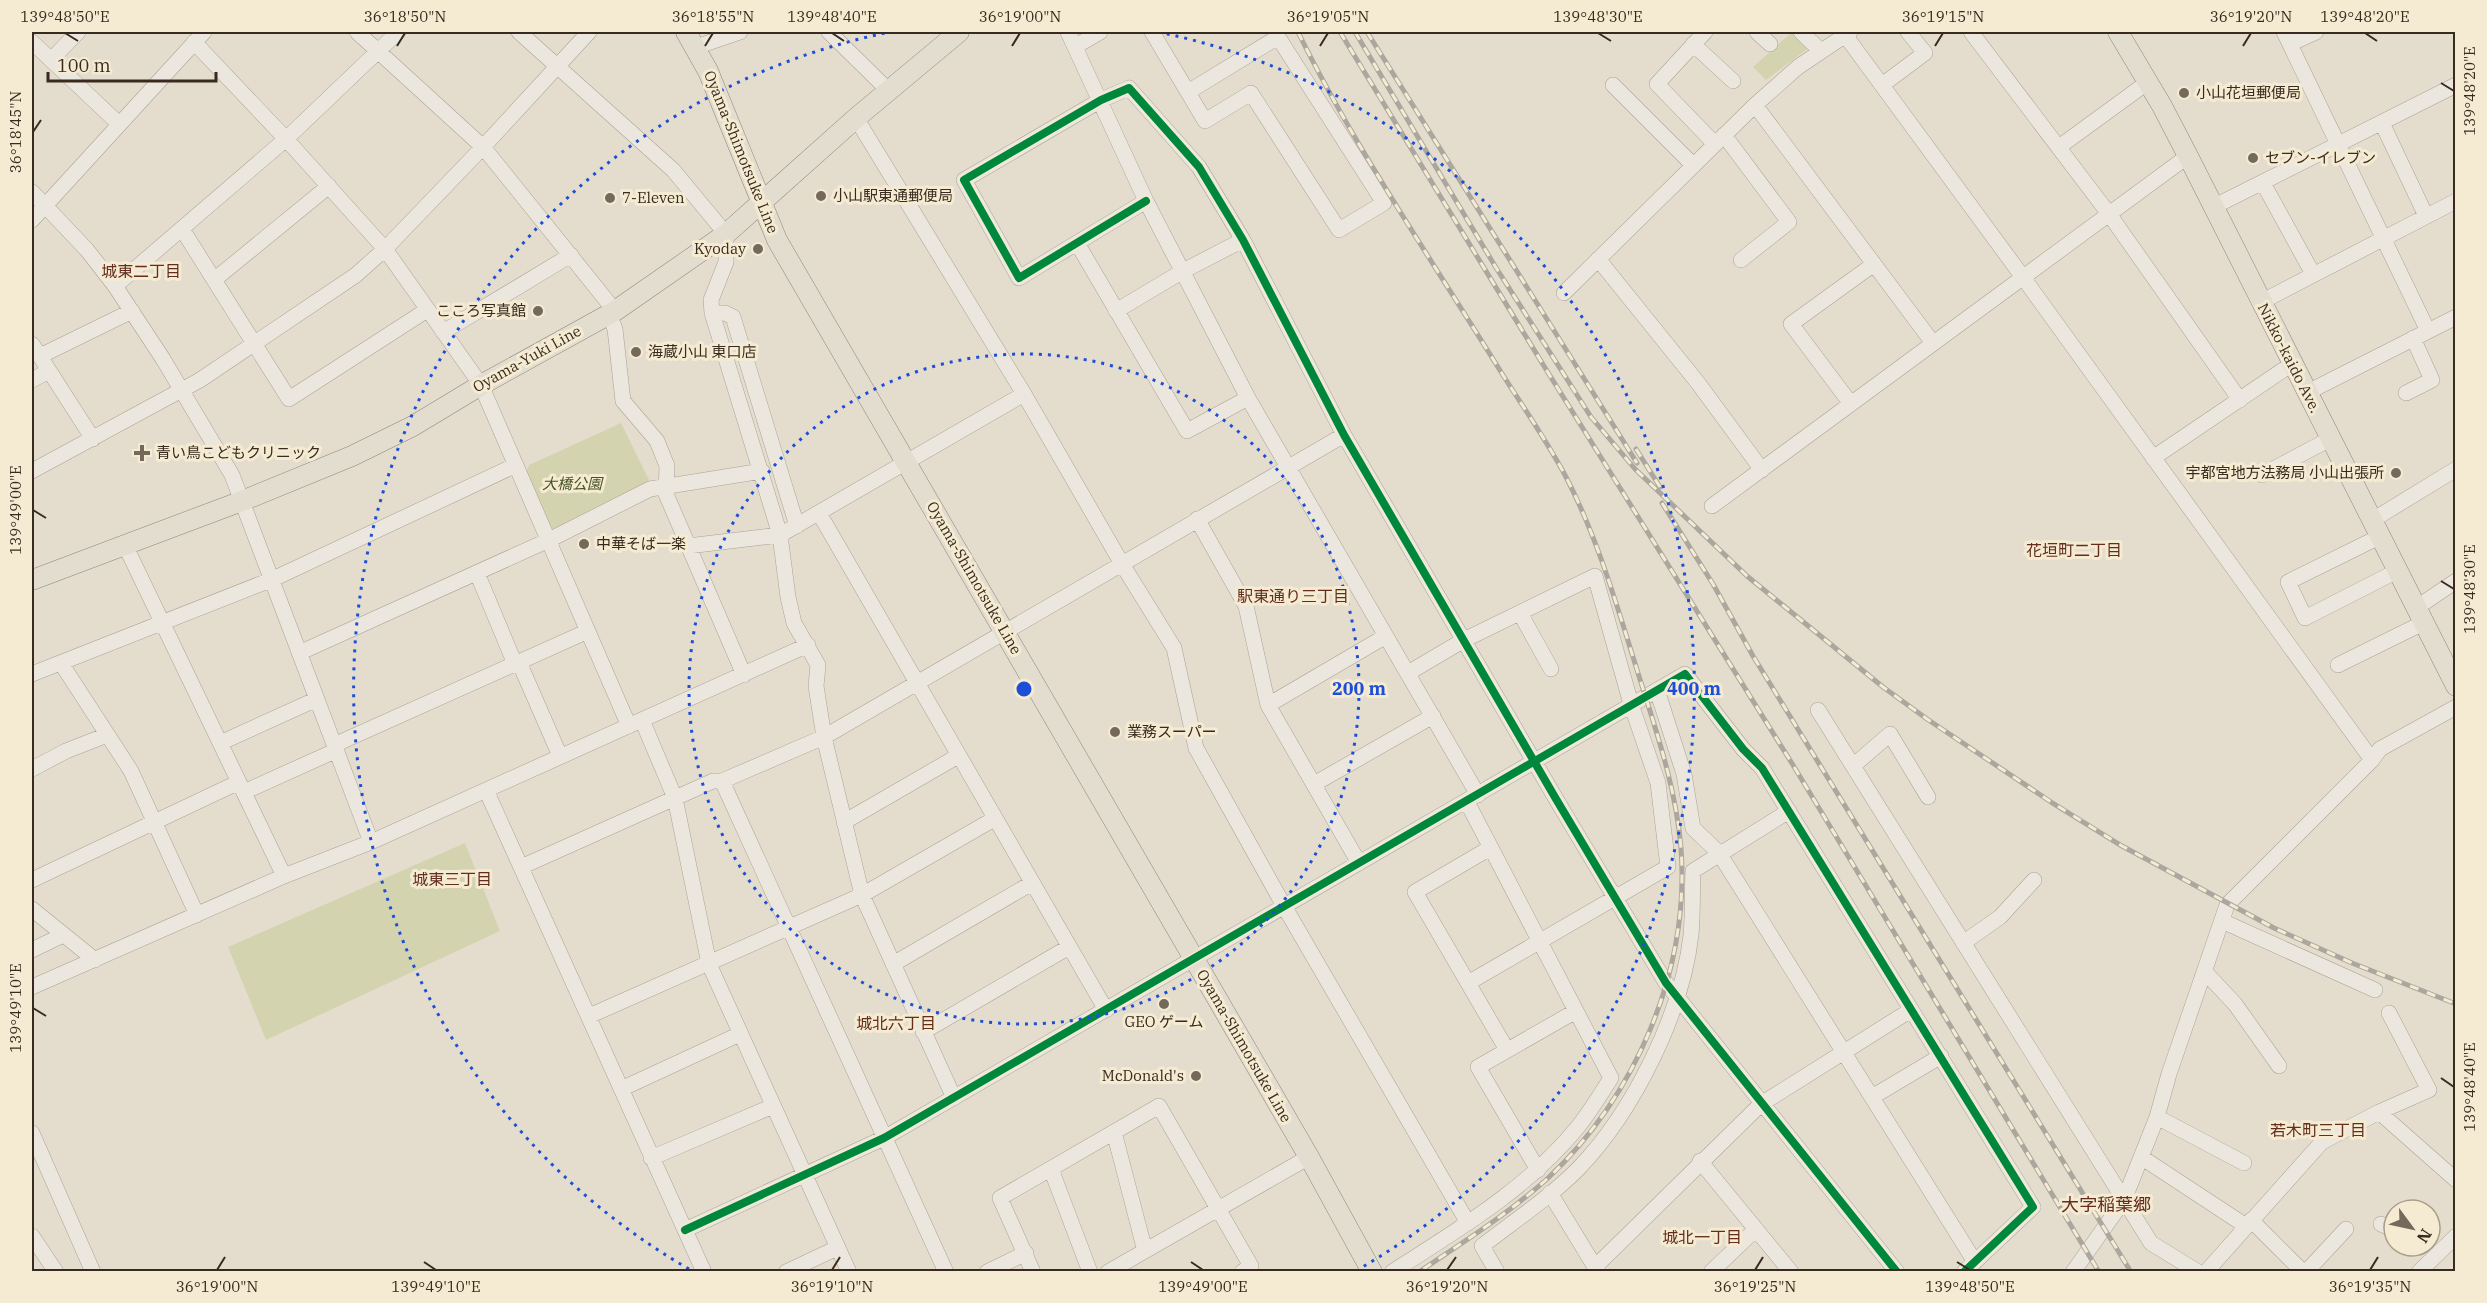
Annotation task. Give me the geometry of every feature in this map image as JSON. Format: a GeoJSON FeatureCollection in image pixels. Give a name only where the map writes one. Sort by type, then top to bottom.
{"type":"FeatureCollection","features":[{"type":"Feature","properties":{"kind":"main road","name":"Oyama-Yuki Line"},"geometry":{"type":"LineString","coordinates":[[32,580],[242,501],[352,456],[413,426],[612,312],[726,234],[856,118],[959,32]]}},
{"type":"Feature","properties":{"kind":"main road","name":"Nikko-kaido Ave."},"geometry":{"type":"LineString","coordinates":[[2118,32],[2188,156],[2456,686]]}},
{"type":"Feature","properties":{"kind":"main road","name":"Oyama-Shimotsuke Line"},"geometry":{"type":"LineString","coordinates":[[695,37],[777,240],[1309,1157],[1372,1272]]}},
{"type":"Feature","properties":{"kind":"street"},"geometry":{"type":"LineString","coordinates":[[51,60],[78,32]]}},
{"type":"Feature","properties":{"kind":"street"},"geometry":{"type":"LineString","coordinates":[[357,32],[483,147],[571,255],[612,312],[623,401],[657,441],[667,466],[666,494],[744,675]]}},
{"type":"Feature","properties":{"kind":"street"},"geometry":{"type":"LineString","coordinates":[[115,286],[286,139],[398,32]]}},
{"type":"Feature","properties":{"kind":"street"},"geometry":{"type":"LineString","coordinates":[[519,32],[673,170],[726,234],[726,262],[711,300],[712,313],[780,535],[788,597],[794,622],[818,665],[816,686],[824,737],[862,895],[954,1098]]}},
{"type":"Feature","properties":{"kind":"street"},"geometry":{"type":"LineString","coordinates":[[32,471],[200,380],[356,275],[385,249],[483,147],[589,32]]}},
{"type":"Feature","properties":{"kind":"street"},"geometry":{"type":"LineString","coordinates":[[695,37],[740,32]]}},
{"type":"Feature","properties":{"kind":"street"},"geometry":{"type":"LineString","coordinates":[[829,32],[888,91]]}},
{"type":"Feature","properties":{"kind":"street"},"geometry":{"type":"LineString","coordinates":[[1068,32],[1146,201],[1248,398],[1432,716],[1473,799],[1491,848],[1611,1078],[1578,1127],[1538,1170],[1504,1198],[1392,1272]]}},
{"type":"Feature","properties":{"kind":"street"},"geometry":{"type":"LineString","coordinates":[[1076,46],[1100,32]]}},
{"type":"Feature","properties":{"kind":"street"},"geometry":{"type":"LineString","coordinates":[[1152,32],[1205,121],[1251,93],[1339,230],[1384,203],[1278,37],[1188,92]]}},
{"type":"Feature","properties":{"kind":"street"},"geometry":{"type":"LineString","coordinates":[[1705,32],[1657,84],[1719,140],[1789,222],[1741,260]]}},
{"type":"Feature","properties":{"kind":"street"},"geometry":{"type":"LineString","coordinates":[[1757,32],[1770,44]]}},
{"type":"Feature","properties":{"kind":"street"},"geometry":{"type":"LineString","coordinates":[[1801,32],[1821,51]]}},
{"type":"Feature","properties":{"kind":"street"},"geometry":{"type":"LineString","coordinates":[[1882,85],[1925,53],[1908,32]]}},
{"type":"Feature","properties":{"kind":"street"},"geometry":{"type":"LineString","coordinates":[[1971,32],[2109,214],[2240,400]]}},
{"type":"Feature","properties":{"kind":"street"},"geometry":{"type":"LineString","coordinates":[[2316,32],[2287,38],[2428,331]]}},
{"type":"Feature","properties":{"kind":"street"},"geometry":{"type":"LineString","coordinates":[[1564,293],[1755,105],[1798,67],[1847,33],[1882,85],[2372,760]]}},
{"type":"Feature","properties":{"kind":"street"},"geometry":{"type":"LineString","coordinates":[[32,220],[118,123],[199,37],[286,139],[385,249],[481,385],[588,631],[675,798],[709,964],[849,1272]]}},
{"type":"Feature","properties":{"kind":"street"},"geometry":{"type":"LineString","coordinates":[[32,42],[118,123]]}},
{"type":"Feature","properties":{"kind":"street"},"geometry":{"type":"LineString","coordinates":[[1693,44],[1733,81]]}},
{"type":"Feature","properties":{"kind":"street"},"geometry":{"type":"LineString","coordinates":[[2059,147],[2148,82]]}},
{"type":"Feature","properties":{"kind":"street"},"geometry":{"type":"LineString","coordinates":[[1613,85],[1693,165]]}},
{"type":"Feature","properties":{"kind":"street"},"geometry":{"type":"LineString","coordinates":[[2213,207],[2456,85]]}},
{"type":"Feature","properties":{"kind":"street"},"geometry":{"type":"LineString","coordinates":[[1146,201],[1019,278],[964,180],[1101,100],[1129,88],[1199,167],[1243,240],[1344,435],[1666,983],[1897,1272]]}},
{"type":"Feature","properties":{"kind":"street"},"geometry":{"type":"LineString","coordinates":[[1755,105],[1933,343]]}},
{"type":"Feature","properties":{"kind":"street"},"geometry":{"type":"LineString","coordinates":[[856,118],[1024,394],[1122,564],[1174,648],[1196,748],[1284,906],[1468,1223]]}},
{"type":"Feature","properties":{"kind":"street"},"geometry":{"type":"LineString","coordinates":[[2382,123],[2427,216]]}},
{"type":"Feature","properties":{"kind":"street"},"geometry":{"type":"LineString","coordinates":[[1712,506],[2188,156]]}},
{"type":"Feature","properties":{"kind":"street"},"geometry":{"type":"LineString","coordinates":[[2263,183],[2313,274]]}},
{"type":"Feature","properties":{"kind":"street"},"geometry":{"type":"LineString","coordinates":[[214,280],[328,186]]}},
{"type":"Feature","properties":{"kind":"street"},"geometry":{"type":"LineString","coordinates":[[32,192],[87,250],[115,286],[181,389],[232,475],[371,842]]}},
{"type":"Feature","properties":{"kind":"street"},"geometry":{"type":"LineString","coordinates":[[2261,302],[2456,201]]}},
{"type":"Feature","properties":{"kind":"street"},"geometry":{"type":"LineString","coordinates":[[182,229],[289,399],[427,310]]}},
{"type":"Feature","properties":{"kind":"street"},"geometry":{"type":"LineString","coordinates":[[1116,311],[1183,271],[1243,240]]}},
{"type":"Feature","properties":{"kind":"street"},"geometry":{"type":"LineString","coordinates":[[1077,243],[1187,431],[1248,398]]}},
{"type":"Feature","properties":{"kind":"street"},"geometry":{"type":"LineString","coordinates":[[443,332],[571,255]]}},
{"type":"Feature","properties":{"kind":"street"},"geometry":{"type":"LineString","coordinates":[[1598,259],[1698,383],[1762,470]]}},
{"type":"Feature","properties":{"kind":"street"},"geometry":{"type":"LineString","coordinates":[[1851,404],[1791,324],[1874,264]]}},
{"type":"Feature","properties":{"kind":"street"},"geometry":{"type":"LineString","coordinates":[[93,438],[36,350],[132,311]]}},
{"type":"Feature","properties":{"kind":"street"},"geometry":{"type":"LineString","coordinates":[[712,313],[725,313],[733,317],[797,526]]}},
{"type":"Feature","properties":{"kind":"street"},"geometry":{"type":"LineString","coordinates":[[2306,393],[2456,317]]}},
{"type":"Feature","properties":{"kind":"street"},"geometry":{"type":"LineString","coordinates":[[2406,393],[2432,380],[2413,338]]}},
{"type":"Feature","properties":{"kind":"street"},"geometry":{"type":"LineString","coordinates":[[2153,458],[2292,364]]}},
{"type":"Feature","properties":{"kind":"street"},"geometry":{"type":"LineString","coordinates":[[32,380],[49,370]]}},
{"type":"Feature","properties":{"kind":"street"},"geometry":{"type":"LineString","coordinates":[[688,546],[780,535],[1024,394]]}},
{"type":"Feature","properties":{"kind":"street"},"geometry":{"type":"LineString","coordinates":[[521,867],[713,781],[722,781],[824,737],[1344,435]]}},
{"type":"Feature","properties":{"kind":"street"},"geometry":{"type":"LineString","coordinates":[[2262,475],[2330,440]]}},
{"type":"Feature","properties":{"kind":"street"},"geometry":{"type":"LineString","coordinates":[[299,653],[549,540],[650,489],[760,467],[777,460]]}},
{"type":"Feature","properties":{"kind":"street"},"geometry":{"type":"LineString","coordinates":[[32,674],[273,579],[516,465]]}},
{"type":"Feature","properties":{"kind":"street"},"geometry":{"type":"LineString","coordinates":[[2397,571],[2305,618],[2288,582],[2375,529],[2456,470]]}},
{"type":"Feature","properties":{"kind":"street"},"geometry":{"type":"LineString","coordinates":[[819,513],[1106,1010]]}},
{"type":"Feature","properties":{"kind":"street"},"geometry":{"type":"LineString","coordinates":[[1197,519],[1246,606],[1268,705],[1359,863]]}},
{"type":"Feature","properties":{"kind":"street"},"geometry":{"type":"LineString","coordinates":[[125,545],[284,876]]}},
{"type":"Feature","properties":{"kind":"street"},"geometry":{"type":"LineString","coordinates":[[477,573],[560,756]]}},
{"type":"Feature","properties":{"kind":"street"},"geometry":{"type":"LineString","coordinates":[[1408,673],[1464,640],[1595,576],[1631,704],[1658,783],[1668,867],[1468,983]]}},
{"type":"Feature","properties":{"kind":"street"},"geometry":{"type":"LineString","coordinates":[[2338,665],[2420,616],[2456,581]]}},
{"type":"Feature","properties":{"kind":"street"},"geometry":{"type":"LineString","coordinates":[[1520,613],[1551,669]]}},
{"type":"Feature","properties":{"kind":"street"},"geometry":{"type":"LineString","coordinates":[[32,880],[157,823],[335,747],[588,631]]}},
{"type":"Feature","properties":{"kind":"street"},"geometry":{"type":"LineString","coordinates":[[1268,705],[1386,636]]}},
{"type":"Feature","properties":{"kind":"street"},"geometry":{"type":"LineString","coordinates":[[32,987],[284,876],[371,842],[808,645]]}},
{"type":"Feature","properties":{"kind":"street"},"geometry":{"type":"LineString","coordinates":[[61,663],[131,771],[157,823],[197,915]]}},
{"type":"Feature","properties":{"kind":"street"},"geometry":{"type":"LineString","coordinates":[[685,1230],[884,1138],[1193,958],[1473,799],[1685,674],[1743,749],[1762,768],[2033,1207],[1969,1267],[1872,1097],[1719,853],[1693,828],[1684,774],[1658,690]]}},
{"type":"Feature","properties":{"kind":"street"},"geometry":{"type":"LineString","coordinates":[[220,743],[317,699]]}},
{"type":"Feature","properties":{"kind":"street"},"geometry":{"type":"LineString","coordinates":[[2073,1272],[2124,1200],[2157,1117],[2228,905],[2237,893],[2372,760],[2380,749],[2456,707]]}},
{"type":"Feature","properties":{"kind":"street"},"geometry":{"type":"LineString","coordinates":[[1818,710],[2151,1243],[2198,1272]]}},
{"type":"Feature","properties":{"kind":"street"},"geometry":{"type":"LineString","coordinates":[[1314,784],[1432,716]]}},
{"type":"Feature","properties":{"kind":"street"},"geometry":{"type":"LineString","coordinates":[[1853,766],[1890,734],[1928,797]]}},
{"type":"Feature","properties":{"kind":"street"},"geometry":{"type":"LineString","coordinates":[[32,769],[66,751],[107,735]]}},
{"type":"Feature","properties":{"kind":"street"},"geometry":{"type":"LineString","coordinates":[[844,822],[958,756]]}},
{"type":"Feature","properties":{"kind":"street"},"geometry":{"type":"LineString","coordinates":[[722,781],[946,1272]]}},
{"type":"Feature","properties":{"kind":"street"},"geometry":{"type":"LineString","coordinates":[[486,790],[704,1272]]}},
{"type":"Feature","properties":{"kind":"street"},"geometry":{"type":"LineString","coordinates":[[1497,1272],[1482,1246],[1550,1193],[1599,1146],[1629,1103],[1655,1053],[1677,997],[1691,935],[1693,871],[1789,811]]}},
{"type":"Feature","properties":{"kind":"street"},"geometry":{"type":"LineString","coordinates":[[589,1016],[862,895],[994,819]]}},
{"type":"Feature","properties":{"kind":"street"},"geometry":{"type":"LineString","coordinates":[[1491,848],[1415,892],[1507,1050]]}},
{"type":"Feature","properties":{"kind":"street"},"geometry":{"type":"LineString","coordinates":[[1963,943],[2000,917],[2034,880]]}},
{"type":"Feature","properties":{"kind":"street"},"geometry":{"type":"LineString","coordinates":[[893,963],[1032,883]]}},
{"type":"Feature","properties":{"kind":"street"},"geometry":{"type":"LineString","coordinates":[[32,909],[94,960]]}},
{"type":"Feature","properties":{"kind":"street"},"geometry":{"type":"LineString","coordinates":[[2222,921],[2375,990]]}},
{"type":"Feature","properties":{"kind":"street"},"geometry":{"type":"LineString","coordinates":[[32,950],[63,935]]}},
{"type":"Feature","properties":{"kind":"street"},"geometry":{"type":"LineString","coordinates":[[923,1032],[1069,947]]}},
{"type":"Feature","properties":{"kind":"street"},"geometry":{"type":"LineString","coordinates":[[2205,972],[2235,1004],[2279,1066]]}},
{"type":"Feature","properties":{"kind":"street"},"geometry":{"type":"LineString","coordinates":[[1550,1193],[1596,1269],[1700,1161],[1761,1104],[1911,1010]]}},
{"type":"Feature","properties":{"kind":"street"},"geometry":{"type":"LineString","coordinates":[[1538,1170],[1478,1067],[1576,1011]]}},
{"type":"Feature","properties":{"kind":"street"},"geometry":{"type":"LineString","coordinates":[[2206,1272],[2322,1142],[2379,1112],[2429,1090],[2389,1013]]}},
{"type":"Feature","properties":{"kind":"street"},"geometry":{"type":"LineString","coordinates":[[621,1089],[740,1034]]}},
{"type":"Feature","properties":{"kind":"street"},"geometry":{"type":"LineString","coordinates":[[1872,1097],[1941,1056]]}},
{"type":"Feature","properties":{"kind":"street"},"geometry":{"type":"LineString","coordinates":[[651,1158],[773,1106]]}},
{"type":"Feature","properties":{"kind":"street"},"geometry":{"type":"LineString","coordinates":[[1034,1272],[1000,1198],[1160,1106],[1251,1266],[1242,1272]]}},
{"type":"Feature","properties":{"kind":"street"},"geometry":{"type":"LineString","coordinates":[[2379,1112],[2456,1180]]}},
{"type":"Feature","properties":{"kind":"street"},"geometry":{"type":"LineString","coordinates":[[2157,1117],[2244,1162]]}},
{"type":"Feature","properties":{"kind":"street"},"geometry":{"type":"LineString","coordinates":[[1114,1132],[1145,1251]]}},
{"type":"Feature","properties":{"kind":"street"},"geometry":{"type":"LineString","coordinates":[[32,1133],[93,1272]]}},
{"type":"Feature","properties":{"kind":"street"},"geometry":{"type":"LineString","coordinates":[[1108,1272],[1309,1157]]}},
{"type":"Feature","properties":{"kind":"street"},"geometry":{"type":"LineString","coordinates":[[2141,1157],[2249,1223],[2304,1272],[2346,1230]]}},
{"type":"Feature","properties":{"kind":"street"},"geometry":{"type":"LineString","coordinates":[[1700,1161],[1791,1272]]}},
{"type":"Feature","properties":{"kind":"street"},"geometry":{"type":"LineString","coordinates":[[1051,1169],[1090,1272]]}},
{"type":"Feature","properties":{"kind":"street"},"geometry":{"type":"LineString","coordinates":[[1711,1272],[1756,1228]]}},
{"type":"Feature","properties":{"kind":"street"},"geometry":{"type":"LineString","coordinates":[[32,1236],[56,1272]]}},
{"type":"Feature","properties":{"kind":"street"},"geometry":{"type":"LineString","coordinates":[[2442,1245],[2456,1236]]}},
{"type":"Feature","properties":{"kind":"street"},"geometry":{"type":"LineString","coordinates":[[786,1272],[837,1248]]}},
{"type":"Feature","properties":{"kind":"street"},"geometry":{"type":"LineString","coordinates":[[987,1272],[1026,1253]]}},
{"type":"Feature","properties":{"kind":"street"},"geometry":{"type":"LineString","coordinates":[[2419,1272],[2429,1258]]}},
{"type":"Feature","properties":{"kind":"green space"},"geometry":{"type":"Polygon","coordinates":[[[1792,32],[1810,47],[1766,80],[1753,67],[1792,32]]]}},
{"type":"Feature","properties":{"kind":"green space","name":"大橋公園"},"geometry":{"type":"Polygon","coordinates":[[[621,423],[651,484],[558,532],[551,530],[526,473],[529,465],[621,423]]]}},
{"type":"Feature","properties":{"kind":"green space"},"geometry":{"type":"Polygon","coordinates":[[[465,843],[500,931],[266,1040],[228,947],[465,843]]]}},
{"type":"Feature","properties":{"kind":"railway"},"geometry":{"type":"LineString","coordinates":[[1298,32],[1344,119],[1543,437],[1577,500],[1606,573],[1658,738],[1675,803],[1681,848],[1681,894],[1676,940],[1666,984],[1651,1028],[1631,1070],[1607,1109],[1579,1146],[1547,1179],[1501,1216],[1419,1272]]}},
{"type":"Feature","properties":{"kind":"railway"},"geometry":{"type":"LineString","coordinates":[[1340,32],[1547,371],[1793,765],[2099,1272]]}},
{"type":"Feature","properties":{"kind":"railway"},"geometry":{"type":"LineString","coordinates":[[1355,32],[1495,266],[1591,417],[1635,469],[1747,576],[1883,687],[1927,719],[2051,802],[2122,846],[2274,928],[2352,963],[2456,1004]]}},
{"type":"Feature","properties":{"kind":"railway"},"geometry":{"type":"LineString","coordinates":[[1367,32],[1637,463]]}},
{"type":"Feature","properties":{"kind":"railway"},"geometry":{"type":"LineString","coordinates":[[1636,449],[1660,487]]}},
{"type":"Feature","properties":{"kind":"railway"},"geometry":{"type":"LineString","coordinates":[[1662,503],[1713,584],[1753,656],[2131,1272]]}},
{"type":"Feature","properties":{"kind":"cycle path"},"geometry":{"type":"LineString","coordinates":[[1146,201],[1019,278],[964,180],[1101,100],[1129,88],[1199,167],[1243,240],[1344,435],[1666,983],[1897,1272]]}},
{"type":"Feature","properties":{"kind":"cycle path"},"geometry":{"type":"LineString","coordinates":[[685,1230],[884,1138],[1685,674],[1743,749],[1762,768],[2033,1207],[1964,1272]]}},
{"type":"Feature","properties":{"kind":"place","name":"小山花垣郵便局"},"geometry":{"type":"Point","coordinates":[2184,93]}},
{"type":"Feature","properties":{"kind":"place","name":"セブン-イレブン"},"geometry":{"type":"Point","coordinates":[2253,158]}},
{"type":"Feature","properties":{"kind":"place","name":"小山駅東通郵便局"},"geometry":{"type":"Point","coordinates":[821,196]}},
{"type":"Feature","properties":{"kind":"place","name":"7-Eleven"},"geometry":{"type":"Point","coordinates":[610,198]}},
{"type":"Feature","properties":{"kind":"place","name":"Kyoday"},"geometry":{"type":"Point","coordinates":[758,249]}},
{"type":"Feature","properties":{"kind":"place","name":"こころ写真館"},"geometry":{"type":"Point","coordinates":[538,311]}},
{"type":"Feature","properties":{"kind":"place","name":"海蔵小山 東口店"},"geometry":{"type":"Point","coordinates":[636,352]}},
{"type":"Feature","properties":{"kind":"place","name":"青い鳥こどもクリニック"},"geometry":{"type":"Point","coordinates":[142,453]}},
{"type":"Feature","properties":{"kind":"place","name":"宇都宮地方法務局 小山出張所"},"geometry":{"type":"Point","coordinates":[2396,473]}},
{"type":"Feature","properties":{"kind":"place","name":"中華そば一楽"},"geometry":{"type":"Point","coordinates":[584,544]}},
{"type":"Feature","properties":{"kind":"place","name":"業務スーパー"},"geometry":{"type":"Point","coordinates":[1115,732]}},
{"type":"Feature","properties":{"kind":"place","name":"GEO ゲーム"},"geometry":{"type":"Point","coordinates":[1164,1004]}},
{"type":"Feature","properties":{"kind":"place","name":"McDonald's"},"geometry":{"type":"Point","coordinates":[1196,1076]}},
{"type":"Feature","properties":{"kind":"district","name":"城東二丁目"},"geometry":{"type":"Point","coordinates":[141,271]}},
{"type":"Feature","properties":{"kind":"district","name":"花垣町二丁目"},"geometry":{"type":"Point","coordinates":[2074,550]}},
{"type":"Feature","properties":{"kind":"district","name":"駅東通り三丁目"},"geometry":{"type":"Point","coordinates":[1293,596]}},
{"type":"Feature","properties":{"kind":"district","name":"城東三丁目"},"geometry":{"type":"Point","coordinates":[452,879]}},
{"type":"Feature","properties":{"kind":"district","name":"城北六丁目"},"geometry":{"type":"Point","coordinates":[896,1023]}},
{"type":"Feature","properties":{"kind":"district","name":"若木町三丁目"},"geometry":{"type":"Point","coordinates":[2318,1130]}},
{"type":"Feature","properties":{"kind":"district","name":"大字稲葉郷"},"geometry":{"type":"Point","coordinates":[2106,1205]}},
{"type":"Feature","properties":{"kind":"district","name":"城北一丁目"},"geometry":{"type":"Point","coordinates":[1702,1237]}}]}
